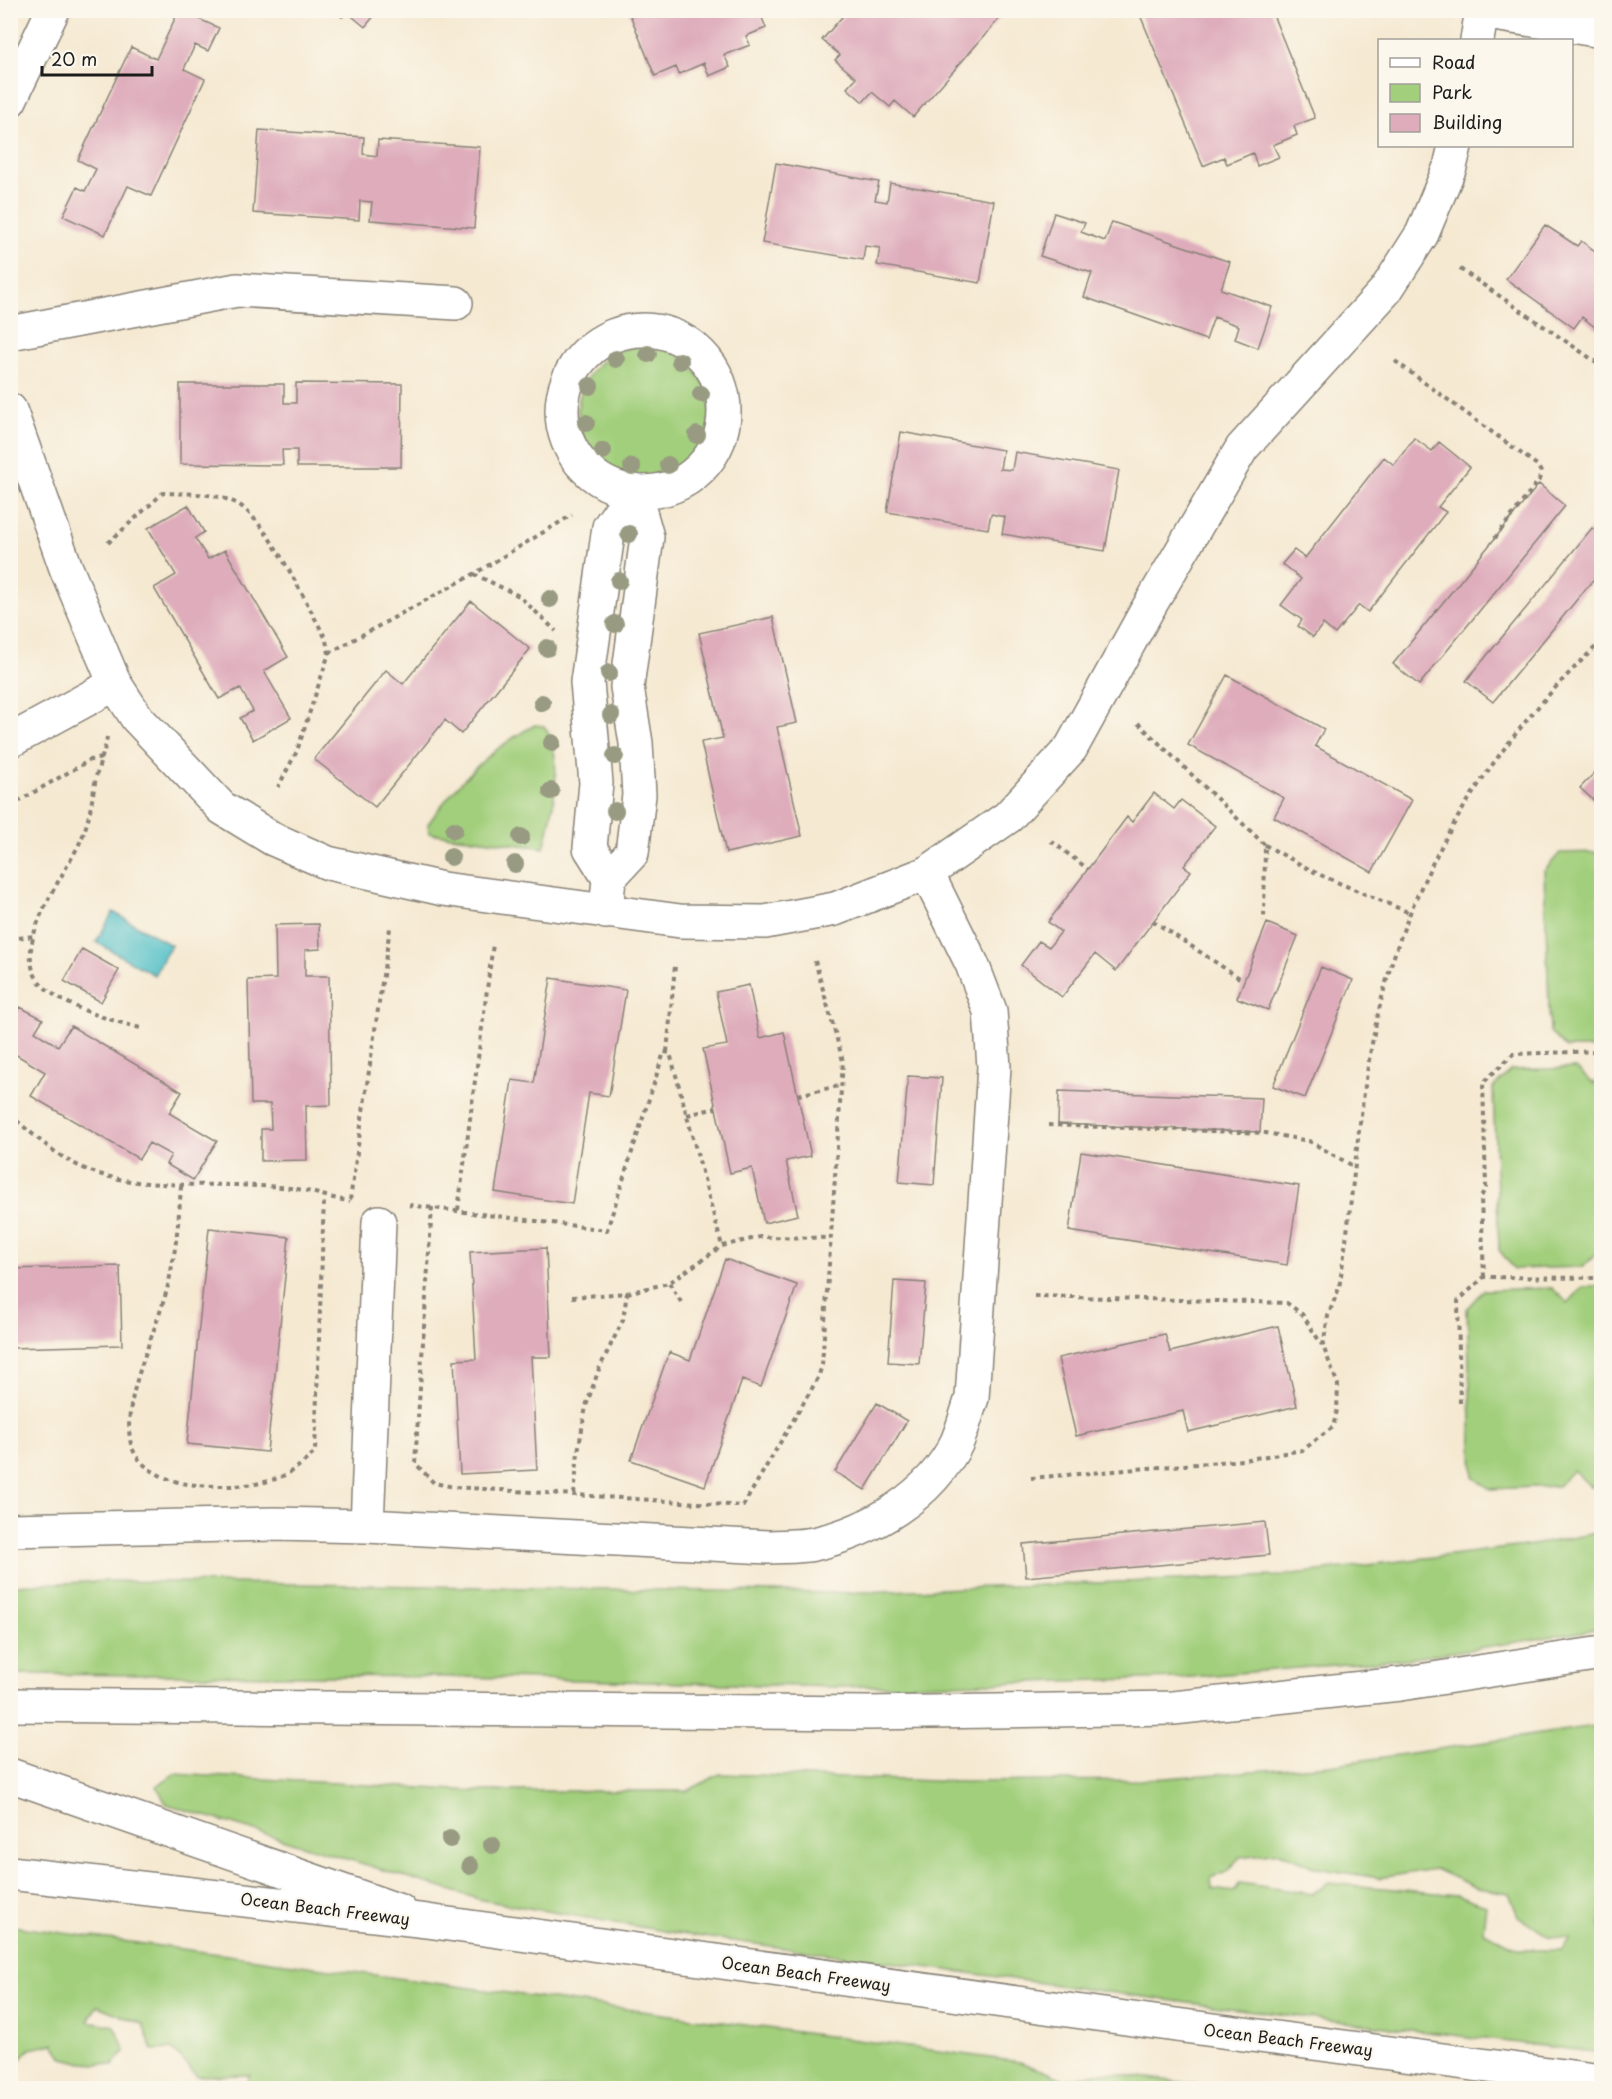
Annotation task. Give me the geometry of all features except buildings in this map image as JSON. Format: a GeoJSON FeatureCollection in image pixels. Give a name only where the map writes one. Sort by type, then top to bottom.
{"type":"FeatureCollection","features":[{"type":"Feature","properties":{"kind":"main road"},"geometry":{"type":"LineString","coordinates":[[10,100],[53,10]]}},
{"type":"Feature","properties":{"kind":"main road"},"geometry":{"type":"LineString","coordinates":[[1480,18],[1602,31]]}},
{"type":"Feature","properties":{"kind":"main road"},"geometry":{"type":"LineString","coordinates":[[10,410],[66,568],[115,684],[137,718],[222,808],[273,839],[328,863],[443,889],[680,921],[765,922],[835,909],[927,873],[1008,817],[1071,748],[1146,612],[1242,448],[1386,290],[1422,234],[1450,167],[1455,147]]}},
{"type":"Feature","properties":{"kind":"main road"},"geometry":{"type":"LineString","coordinates":[[10,333],[237,290],[456,303]]}},
{"type":"Feature","properties":{"kind":"main road"},"geometry":{"type":"LineString","coordinates":[[644,329],[666,332],[686,341],[703,355],[715,373],[723,393],[725,414],[722,434],[713,453],[700,469],[683,482],[664,489],[634,491],[603,482],[585,469],[568,442],[561,411],[563,390],[572,369],[585,352],[602,339],[623,332],[644,329]]}},
{"type":"Feature","properties":{"kind":"main road"},"geometry":{"type":"LineString","coordinates":[[606,912],[609,878],[590,848],[596,783],[587,681],[609,527],[634,491]]}},
{"type":"Feature","properties":{"kind":"main road"},"geometry":{"type":"LineString","coordinates":[[609,878],[632,853],[639,795],[636,743],[627,687],[647,537],[634,491]]}},
{"type":"Feature","properties":{"kind":"main road"},"geometry":{"type":"LineString","coordinates":[[10,741],[115,684]]}},
{"type":"Feature","properties":{"kind":"main road"},"geometry":{"type":"LineString","coordinates":[[10,1530],[274,1524],[367,1526],[768,1547],[813,1544],[856,1530],[898,1508],[930,1482],[957,1442],[972,1398],[985,1239],[994,1067],[990,1011],[972,964],[927,873]]}},
{"type":"Feature","properties":{"kind":"main road"},"geometry":{"type":"LineString","coordinates":[[367,1526],[379,1209]]}},
{"type":"Feature","properties":{"kind":"main road"},"geometry":{"type":"LineString","coordinates":[[10,1706],[856,1713],[1173,1708],[1400,1684],[1602,1653]]}},
{"type":"Feature","properties":{"kind":"main road"},"geometry":{"type":"LineString","coordinates":[[10,1775],[427,1921]]}},
{"type":"Feature","properties":{"kind":"main road","name":"Ocean Beach Freeway"},"geometry":{"type":"LineString","coordinates":[[10,1873],[427,1921],[1176,2025],[1602,2081]]}},
{"type":"Feature","properties":{"kind":"path"},"geometry":{"type":"LineString","coordinates":[[1460,269],[1602,366]]}},
{"type":"Feature","properties":{"kind":"path"},"geometry":{"type":"LineString","coordinates":[[1395,361],[1537,465],[1541,472],[1539,480],[1495,538]]}},
{"type":"Feature","properties":{"kind":"path"},"geometry":{"type":"LineString","coordinates":[[108,543],[163,493],[208,494],[237,504],[264,530],[326,637],[329,653],[297,751],[279,787]]}},
{"type":"Feature","properties":{"kind":"path"},"geometry":{"type":"LineString","coordinates":[[329,653],[474,574],[572,515]]}},
{"type":"Feature","properties":{"kind":"path"},"geometry":{"type":"LineString","coordinates":[[474,574],[519,596],[556,632]]}},
{"type":"Feature","properties":{"kind":"path"},"geometry":{"type":"LineString","coordinates":[[1323,1346],[1328,1316],[1339,1288],[1378,1014],[1397,946],[1449,830],[1497,758],[1564,676],[1602,641]]}},
{"type":"Feature","properties":{"kind":"path"},"geometry":{"type":"LineString","coordinates":[[115,684],[104,758],[97,774],[91,814],[81,840],[42,913],[34,936],[31,960],[35,976],[51,992],[78,1007],[144,1029]]}},
{"type":"Feature","properties":{"kind":"path"},"geometry":{"type":"LineString","coordinates":[[1138,723],[1264,845],[1318,874],[1411,913]]}},
{"type":"Feature","properties":{"kind":"path"},"geometry":{"type":"LineString","coordinates":[[10,806],[90,760],[104,758]]}},
{"type":"Feature","properties":{"kind":"path"},"geometry":{"type":"LineString","coordinates":[[1051,841],[1088,869]]}},
{"type":"Feature","properties":{"kind":"path"},"geometry":{"type":"LineString","coordinates":[[1264,845],[1264,921]]}},
{"type":"Feature","properties":{"kind":"path"},"geometry":{"type":"LineString","coordinates":[[1153,921],[1240,979]]}},
{"type":"Feature","properties":{"kind":"path"},"geometry":{"type":"LineString","coordinates":[[350,1201],[390,928]]}},
{"type":"Feature","properties":{"kind":"path"},"geometry":{"type":"LineString","coordinates":[[10,939],[34,936]]}},
{"type":"Feature","properties":{"kind":"path"},"geometry":{"type":"LineString","coordinates":[[458,1210],[493,944]]}},
{"type":"Feature","properties":{"kind":"path"},"geometry":{"type":"LineString","coordinates":[[432,1207],[415,1463],[434,1483],[454,1487],[743,1506],[818,1378],[822,1365],[843,1061],[815,962]]}},
{"type":"Feature","properties":{"kind":"path"},"geometry":{"type":"LineString","coordinates":[[10,1114],[46,1145],[87,1170],[127,1181],[181,1186],[299,1189],[324,1198],[350,1201],[379,1209],[432,1207],[607,1230],[664,1052],[667,1052],[675,966]]}},
{"type":"Feature","properties":{"kind":"path"},"geometry":{"type":"LineString","coordinates":[[1484,1277],[1481,1197],[1486,1187],[1483,1083],[1513,1054],[1602,1051]]}},
{"type":"Feature","properties":{"kind":"path"},"geometry":{"type":"LineString","coordinates":[[667,1052],[670,1053],[722,1246]]}},
{"type":"Feature","properties":{"kind":"path"},"geometry":{"type":"LineString","coordinates":[[798,1095],[843,1085]]}},
{"type":"Feature","properties":{"kind":"path"},"geometry":{"type":"LineString","coordinates":[[687,1115],[716,1108]]}},
{"type":"Feature","properties":{"kind":"path"},"geometry":{"type":"LineString","coordinates":[[1048,1125],[1266,1133],[1309,1141],[1355,1167]]}},
{"type":"Feature","properties":{"kind":"path"},"geometry":{"type":"LineString","coordinates":[[181,1186],[169,1281],[138,1380],[130,1439],[134,1452],[149,1470],[167,1479],[193,1485],[222,1486],[262,1482],[289,1473],[315,1452],[324,1198]]}},
{"type":"Feature","properties":{"kind":"path"},"geometry":{"type":"LineString","coordinates":[[572,1297],[627,1293],[669,1283],[722,1246],[760,1237],[831,1239]]}},
{"type":"Feature","properties":{"kind":"path"},"geometry":{"type":"LineString","coordinates":[[1460,1403],[1458,1301],[1484,1277],[1602,1278]]}},
{"type":"Feature","properties":{"kind":"path"},"geometry":{"type":"LineString","coordinates":[[669,1283],[683,1305]]}},
{"type":"Feature","properties":{"kind":"path"},"geometry":{"type":"LineString","coordinates":[[574,1495],[586,1406],[599,1369],[623,1320],[627,1293]]}},
{"type":"Feature","properties":{"kind":"path"},"geometry":{"type":"LineString","coordinates":[[1031,1478],[1244,1460],[1303,1450],[1333,1427],[1337,1410],[1338,1385],[1323,1346],[1302,1314],[1287,1304],[1034,1296]]}},
{"type":"Feature","properties":{"kind":"green space"},"geometry":{"type":"Polygon","coordinates":[[[644,346],[669,351],[690,366],[705,387],[710,412],[705,437],[690,458],[669,473],[644,478],[619,473],[598,458],[583,437],[578,412],[583,387],[598,366],[619,351],[644,346]]]}},
{"type":"Feature","properties":{"kind":"green space"},"geometry":{"type":"Polygon","coordinates":[[[535,725],[544,726],[550,738],[556,768],[551,819],[544,848],[429,833],[428,824],[475,768],[503,745],[535,725]]]}},
{"type":"Feature","properties":{"kind":"green space"},"geometry":{"type":"Polygon","coordinates":[[[1601,852],[1601,1048],[1566,1048],[1550,1032],[1544,871],[1560,853],[1601,852]]]}},
{"type":"Feature","properties":{"kind":"green space"},"geometry":{"type":"Polygon","coordinates":[[[1576,1068],[1594,1084],[1601,1076],[1601,1253],[1599,1251],[1583,1267],[1514,1269],[1499,1250],[1493,1088],[1511,1070],[1576,1068]]]}},
{"type":"Feature","properties":{"kind":"green space"},"geometry":{"type":"Polygon","coordinates":[[[1601,1286],[1601,1486],[1590,1486],[1573,1470],[1558,1486],[1490,1489],[1473,1476],[1467,1308],[1484,1290],[1552,1288],[1568,1303],[1583,1287],[1601,1286]]]}},
{"type":"Feature","properties":{"kind":"green space"},"geometry":{"type":"Polygon","coordinates":[[[1602,1532],[1601,1629],[1407,1659],[1179,1678],[836,1687],[462,1677],[11,1674],[11,1585],[113,1581],[837,1593],[1277,1576],[1533,1545],[1602,1532]]]}},
{"type":"Feature","properties":{"kind":"green space"},"geometry":{"type":"Polygon","coordinates":[[[1601,1725],[1601,2053],[1196,2004],[681,1934],[482,1900],[166,1804],[157,1786],[174,1774],[475,1791],[687,1791],[720,1774],[966,1782],[1140,1780],[1330,1765],[1601,1725]],[[1280,1852],[1240,1857],[1226,1872],[1211,1878],[1212,1889],[1234,1892],[1240,1883],[1312,1894],[1329,1883],[1457,1895],[1486,1905],[1483,1931],[1520,1950],[1562,1950],[1570,1939],[1548,1936],[1518,1916],[1509,1893],[1477,1888],[1435,1869],[1379,1878],[1316,1868],[1280,1852]]]}},
{"type":"Feature","properties":{"kind":"green space"},"geometry":{"type":"Polygon","coordinates":[[[11,1926],[1020,2062],[1066,2080],[1102,2072],[1225,2088],[209,2088],[208,2086],[245,2085],[250,2075],[197,2076],[172,2049],[152,2050],[143,2024],[97,2006],[88,2021],[115,2026],[125,2051],[113,2065],[83,2063],[63,2058],[54,2044],[30,2049],[11,2069],[11,1926]]]}},
{"type":"Feature","properties":{"kind":"water"},"geometry":{"type":"Polygon","coordinates":[[[113,912],[171,945],[154,975],[96,942],[113,912]]]}}]}
